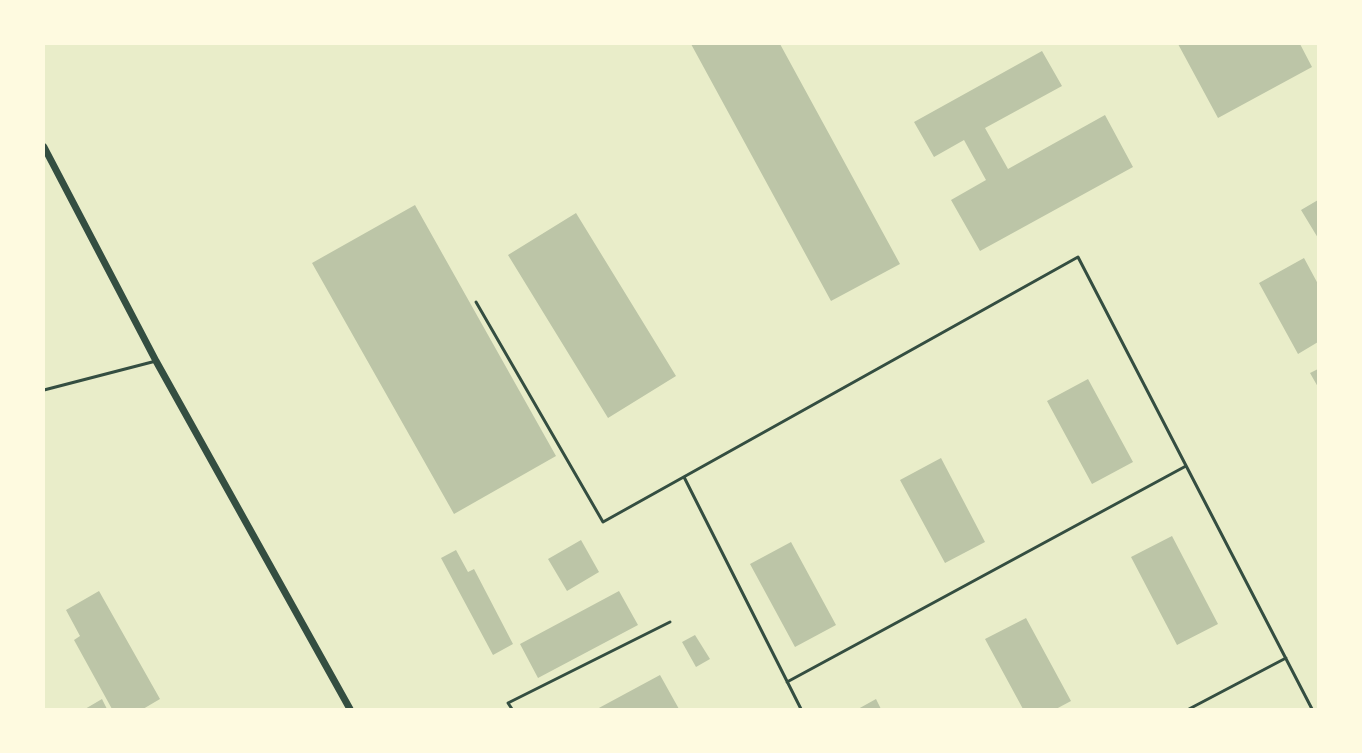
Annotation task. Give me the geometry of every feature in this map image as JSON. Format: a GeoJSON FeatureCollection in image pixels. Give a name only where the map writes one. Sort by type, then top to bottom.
{"type":"FeatureCollection","features":[{"type":"Feature","properties":{"kind":"street"},"geometry":{"type":"LineString","coordinates":[[44,147],[156,361],[350,709]]}},
{"type":"Feature","properties":{"kind":"lane"},"geometry":{"type":"LineString","coordinates":[[476,302],[603,522],[1078,257],[1312,709]]}},
{"type":"Feature","properties":{"kind":"lane"},"geometry":{"type":"LineString","coordinates":[[44,390],[156,361]]}},
{"type":"Feature","properties":{"kind":"lane"},"geometry":{"type":"LineString","coordinates":[[787,682],[1186,466]]}},
{"type":"Feature","properties":{"kind":"lane"},"geometry":{"type":"LineString","coordinates":[[684,477],[801,709]]}},
{"type":"Feature","properties":{"kind":"lane"},"geometry":{"type":"LineString","coordinates":[[512,709],[508,702],[670,622]]}},
{"type":"Feature","properties":{"kind":"lane"},"geometry":{"type":"LineString","coordinates":[[1189,709],[1286,658]]}},
{"type":"Feature","properties":{"kind":"building"},"geometry":{"type":"Polygon","coordinates":[[[691,44],[780,44],[900,264],[831,301],[691,44]]]}},
{"type":"Feature","properties":{"kind":"building"},"geometry":{"type":"Polygon","coordinates":[[[1178,44],[1300,44],[1312,67],[1218,118],[1178,44]]]}},
{"type":"Feature","properties":{"kind":"building"},"geometry":{"type":"Polygon","coordinates":[[[1042,51],[1062,86],[985,128],[1008,169],[1105,115],[1133,167],[980,251],[951,200],[986,180],[964,140],[934,157],[914,122],[1042,51]]]}},
{"type":"Feature","properties":{"kind":"building"},"geometry":{"type":"Polygon","coordinates":[[[1318,200],[1318,238],[1301,210],[1318,200]]]}},
{"type":"Feature","properties":{"kind":"building"},"geometry":{"type":"Polygon","coordinates":[[[415,205],[556,456],[454,514],[312,263],[415,205]]]}},
{"type":"Feature","properties":{"kind":"building"},"geometry":{"type":"Polygon","coordinates":[[[576,213],[676,376],[608,418],[508,255],[576,213]]]}},
{"type":"Feature","properties":{"kind":"building"},"geometry":{"type":"Polygon","coordinates":[[[1304,258],[1318,284],[1318,342],[1298,354],[1259,283],[1304,258]]]}},
{"type":"Feature","properties":{"kind":"building"},"geometry":{"type":"Polygon","coordinates":[[[1318,369],[1318,387],[1310,373],[1318,369]]]}},
{"type":"Feature","properties":{"kind":"building"},"geometry":{"type":"Polygon","coordinates":[[[1088,379],[1133,462],[1092,484],[1047,401],[1088,379]]]}},
{"type":"Feature","properties":{"kind":"building"},"geometry":{"type":"Polygon","coordinates":[[[941,458],[985,542],[945,563],[900,480],[941,458]]]}},
{"type":"Feature","properties":{"kind":"building"},"geometry":{"type":"Polygon","coordinates":[[[1172,536],[1218,624],[1177,645],[1131,557],[1172,536]]]}},
{"type":"Feature","properties":{"kind":"building"},"geometry":{"type":"Polygon","coordinates":[[[581,540],[599,572],[567,591],[548,559],[581,540]]]}},
{"type":"Feature","properties":{"kind":"building"},"geometry":{"type":"Polygon","coordinates":[[[791,542],[836,625],[795,647],[750,564],[791,542]]]}},
{"type":"Feature","properties":{"kind":"building"},"geometry":{"type":"Polygon","coordinates":[[[456,550],[468,572],[474,569],[513,644],[493,655],[441,558],[456,550]]]}},
{"type":"Feature","properties":{"kind":"building"},"geometry":{"type":"Polygon","coordinates":[[[99,591],[160,699],[143,709],[112,709],[74,640],[80,636],[66,610],[99,591]]]}},
{"type":"Feature","properties":{"kind":"building"},"geometry":{"type":"Polygon","coordinates":[[[619,591],[638,625],[538,678],[520,644],[619,591]]]}},
{"type":"Feature","properties":{"kind":"building"},"geometry":{"type":"Polygon","coordinates":[[[1026,618],[1071,701],[1056,709],[1023,709],[985,639],[1026,618]]]}},
{"type":"Feature","properties":{"kind":"building"},"geometry":{"type":"Polygon","coordinates":[[[695,635],[710,659],[696,667],[682,642],[695,635]]]}},
{"type":"Feature","properties":{"kind":"building"},"geometry":{"type":"Polygon","coordinates":[[[660,675],[679,709],[597,709],[660,675]]]}},
{"type":"Feature","properties":{"kind":"building"},"geometry":{"type":"Polygon","coordinates":[[[102,699],[107,709],[85,709],[102,699]]]}},
{"type":"Feature","properties":{"kind":"building"},"geometry":{"type":"Polygon","coordinates":[[[876,699],[881,709],[858,709],[876,699]]]}}]}
